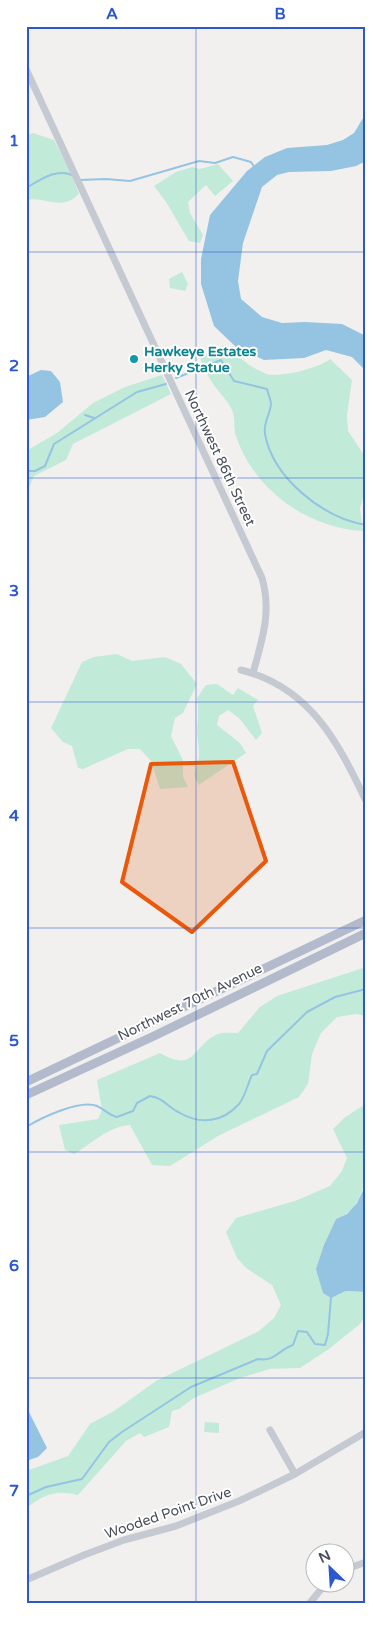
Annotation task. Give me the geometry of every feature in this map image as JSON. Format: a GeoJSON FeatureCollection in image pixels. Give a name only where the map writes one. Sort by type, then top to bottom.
{"type":"FeatureCollection","features":[{"type":"Feature","properties":{"kind":"main road","name":"Northwest 70th Avenue"},"geometry":{"type":"LineString","coordinates":[[26,1082],[366,920]]}},
{"type":"Feature","properties":{"kind":"main road","name":"Northwest 70th Avenue"},"geometry":{"type":"LineString","coordinates":[[26,1095],[133,1046],[366,933]]}},
{"type":"Feature","properties":{"kind":"street","name":"Northwest 86th Street"},"geometry":{"type":"LineString","coordinates":[[26,69],[262,578],[268,615],[253,673]]}},
{"type":"Feature","properties":{"kind":"street"},"geometry":{"type":"LineString","coordinates":[[241,670],[253,673],[285,690],[314,712],[341,749],[366,801]]}},
{"type":"Feature","properties":{"kind":"street"},"geometry":{"type":"LineString","coordinates":[[127,1034],[133,1046]]}},
{"type":"Feature","properties":{"kind":"street"},"geometry":{"type":"LineString","coordinates":[[270,1430],[295,1474]]}},
{"type":"Feature","properties":{"kind":"street","name":"Wooded Point Drive"},"geometry":{"type":"LineString","coordinates":[[26,1580],[124,1540],[207,1515],[295,1474],[366,1432]]}},
{"type":"Feature","properties":{"kind":"street"},"geometry":{"type":"LineString","coordinates":[[354,1566],[366,1562]]}},
{"type":"Feature","properties":{"kind":"street"},"geometry":{"type":"LineString","coordinates":[[309,1604],[319,1592]]}},
{"type":"Feature","properties":{"kind":"highlighted area"},"geometry":{"type":"Polygon","coordinates":[[[233,762],[266,861],[192,932],[122,882],[151,764],[233,762]]]}},
{"type":"Feature","properties":{"kind":"green space"},"geometry":{"type":"Polygon","coordinates":[[[33,133],[54,140],[70,170],[79,194],[72,199],[59,203],[33,199],[26,200],[26,136],[33,133]]]}},
{"type":"Feature","properties":{"kind":"green space"},"geometry":{"type":"Polygon","coordinates":[[[218,164],[233,181],[215,196],[206,185],[188,202],[190,213],[203,235],[200,243],[189,241],[166,202],[154,186],[176,172],[192,167],[200,169],[218,164]]]}},
{"type":"Feature","properties":{"kind":"green space"},"geometry":{"type":"Polygon","coordinates":[[[182,272],[188,284],[185,291],[170,288],[169,279],[182,272]]]}},
{"type":"Feature","properties":{"kind":"green space"},"geometry":{"type":"Polygon","coordinates":[[[225,345],[250,365],[267,374],[280,375],[299,371],[318,366],[330,359],[352,380],[347,415],[348,431],[366,458],[366,488],[360,508],[363,531],[342,528],[303,514],[285,503],[269,489],[256,473],[244,455],[236,436],[232,410],[212,383],[200,358],[225,345]]]}},
{"type":"Feature","properties":{"kind":"green space"},"geometry":{"type":"Polygon","coordinates":[[[162,375],[171,394],[73,444],[66,460],[34,476],[26,494],[26,451],[57,433],[93,403],[125,387],[162,375]]]}},
{"type":"Feature","properties":{"kind":"green space"},"geometry":{"type":"Polygon","coordinates":[[[117,654],[132,661],[165,657],[181,664],[197,684],[183,713],[175,718],[171,736],[183,760],[183,777],[188,787],[160,789],[151,761],[140,749],[128,749],[83,769],[78,768],[72,746],[63,742],[51,728],[82,662],[94,657],[117,654]]]}},
{"type":"Feature","properties":{"kind":"green space"},"geometry":{"type":"Polygon","coordinates":[[[217,684],[233,695],[238,688],[258,700],[253,706],[262,733],[256,740],[239,718],[228,710],[219,716],[217,725],[240,743],[246,753],[199,785],[195,776],[199,759],[197,698],[206,685],[217,684]]]}},
{"type":"Feature","properties":{"kind":"green space"},"geometry":{"type":"Polygon","coordinates":[[[366,967],[366,1016],[356,1014],[337,1017],[321,1033],[312,1054],[308,1084],[299,1097],[218,1136],[170,1166],[152,1165],[130,1125],[107,1132],[74,1154],[65,1150],[59,1125],[98,1119],[102,1110],[97,1080],[160,1053],[172,1059],[187,1059],[218,1034],[238,1033],[260,1007],[277,996],[366,967]]]}},
{"type":"Feature","properties":{"kind":"green space"},"geometry":{"type":"Polygon","coordinates":[[[366,1105],[367,1153],[364,1186],[358,1200],[349,1212],[336,1219],[321,1257],[338,1295],[346,1291],[366,1292],[366,1314],[360,1324],[329,1349],[300,1368],[270,1369],[240,1378],[194,1398],[179,1409],[172,1411],[169,1427],[144,1437],[140,1433],[126,1441],[78,1495],[70,1493],[50,1494],[26,1508],[26,1471],[68,1456],[90,1424],[114,1411],[156,1381],[259,1331],[274,1318],[281,1305],[272,1285],[246,1268],[237,1258],[226,1232],[236,1218],[295,1201],[330,1186],[342,1171],[347,1158],[333,1129],[344,1118],[366,1105]]]}},
{"type":"Feature","properties":{"kind":"green space"},"geometry":{"type":"Polygon","coordinates":[[[205,1422],[219,1423],[219,1433],[204,1432],[205,1422]]]}},
{"type":"Feature","properties":{"kind":"water"},"geometry":{"type":"Polygon","coordinates":[[[366,113],[366,161],[356,166],[331,171],[289,172],[277,175],[262,187],[243,243],[238,281],[241,299],[262,317],[282,323],[342,324],[366,336],[366,371],[352,357],[326,350],[304,358],[264,360],[236,347],[214,326],[201,284],[201,259],[210,215],[247,171],[265,157],[287,148],[327,145],[343,140],[354,133],[366,113]]]}},
{"type":"Feature","properties":{"kind":"water"},"geometry":{"type":"Polygon","coordinates":[[[41,370],[51,371],[60,382],[63,402],[45,417],[26,420],[26,377],[41,370]]]}},
{"type":"Feature","properties":{"kind":"water"},"geometry":{"type":"Polygon","coordinates":[[[366,1184],[366,1292],[346,1291],[331,1298],[323,1293],[316,1269],[336,1219],[347,1214],[357,1203],[366,1184]]]}},
{"type":"Feature","properties":{"kind":"water"},"geometry":{"type":"Polygon","coordinates":[[[26,1406],[47,1448],[38,1457],[26,1461],[26,1406]]]}},
{"type":"Feature","properties":{"kind":"waterway"},"geometry":{"type":"LineString","coordinates":[[80,180],[106,179],[130,181],[199,161],[215,163],[233,157],[251,162],[255,168]]}},
{"type":"Feature","properties":{"kind":"waterway"},"geometry":{"type":"LineString","coordinates":[[26,188],[54,174],[66,173],[72,175]]}},
{"type":"Feature","properties":{"kind":"waterway"},"geometry":{"type":"LineString","coordinates":[[176,378],[221,360],[234,381],[267,389],[271,404],[265,426],[265,434],[278,466],[289,480],[317,505],[350,521],[366,525]]}},
{"type":"Feature","properties":{"kind":"waterway"},"geometry":{"type":"LineString","coordinates":[[26,471],[35,471],[45,466],[54,444],[137,392],[166,384]]}},
{"type":"Feature","properties":{"kind":"waterway"},"geometry":{"type":"LineString","coordinates":[[85,415],[94,418]]}},
{"type":"Feature","properties":{"kind":"waterway"},"geometry":{"type":"LineString","coordinates":[[26,1127],[41,1119],[81,1105],[97,1106],[117,1117],[133,1111],[137,1103],[150,1096],[159,1099],[188,1117],[204,1120],[219,1118],[226,1115],[239,1104],[252,1075],[257,1074],[267,1051],[307,1012],[335,997],[366,989]]}},
{"type":"Feature","properties":{"kind":"waterway"},"geometry":{"type":"LineString","coordinates":[[26,1496],[46,1487],[82,1479],[109,1442],[122,1432],[191,1387],[258,1359],[273,1357],[293,1345],[298,1331],[307,1332],[315,1344],[325,1345],[328,1334],[331,1297]]}},
{"type":"Feature","properties":{"kind":"place","name":"Hawkeye Estates Herky Statue"},"geometry":{"type":"Point","coordinates":[134,359]}}]}
